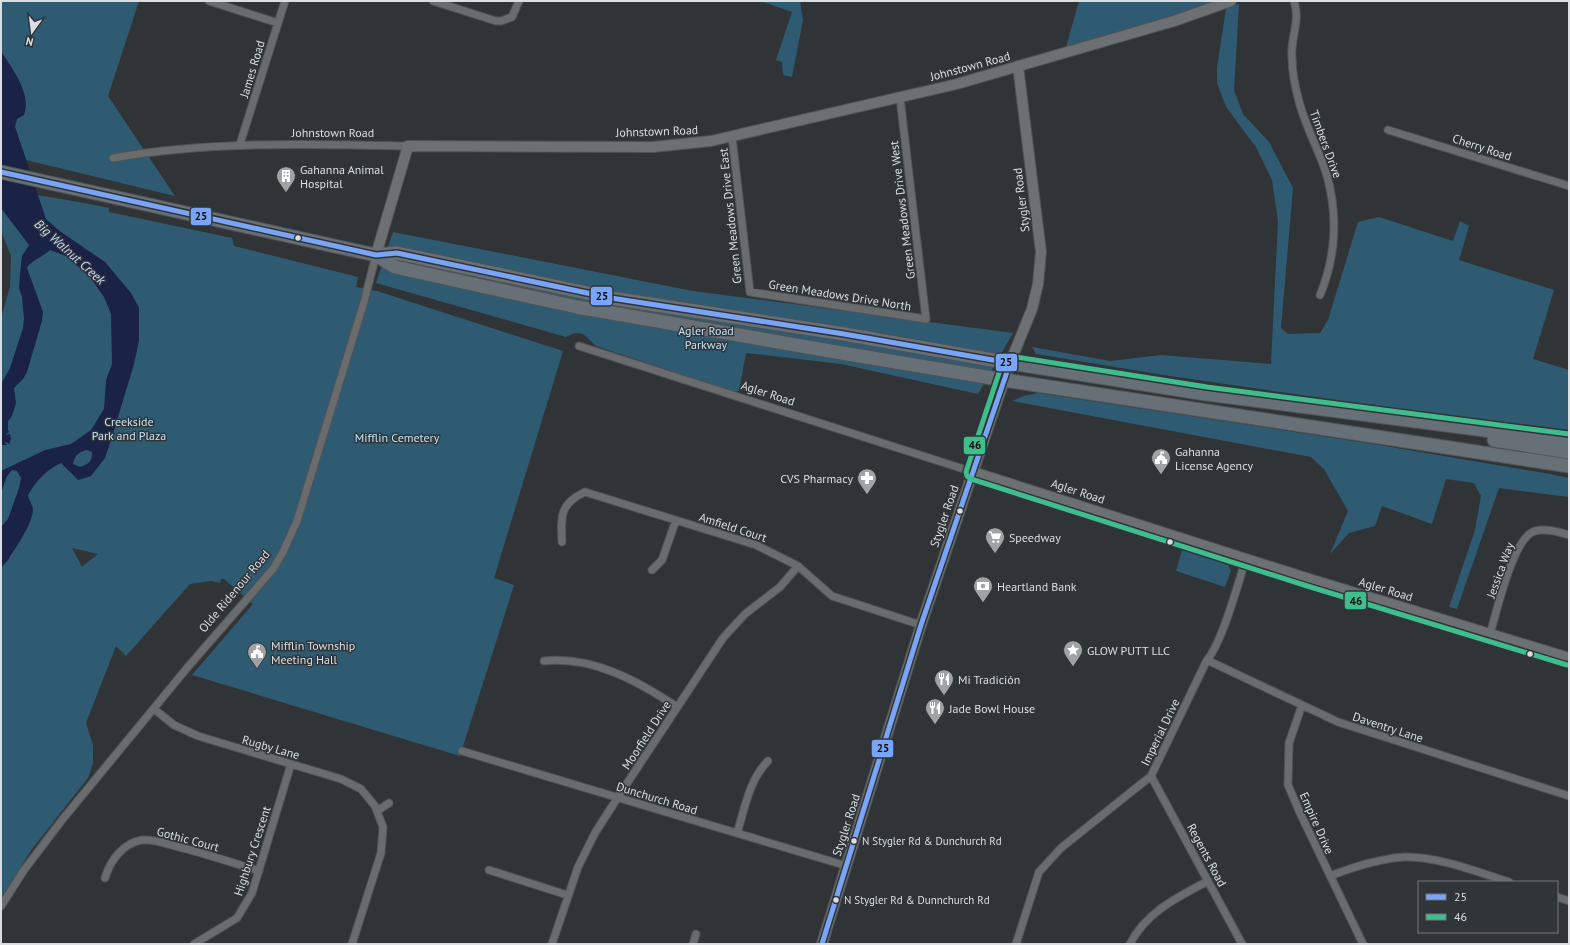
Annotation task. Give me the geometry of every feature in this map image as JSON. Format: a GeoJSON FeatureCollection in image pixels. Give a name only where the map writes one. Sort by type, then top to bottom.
{"type":"FeatureCollection","features":[{"type":"Feature","properties":{"kind":"highway"},"geometry":{"type":"LineString","coordinates":[[1,172],[376,255],[397,253],[611,298],[844,334],[1010,363],[1206,394],[1569,441]]}},
{"type":"Feature","properties":{"kind":"highway"},"geometry":{"type":"LineString","coordinates":[[376,255],[395,267],[577,306],[1004,380],[1569,466]]}},
{"type":"Feature","properties":{"kind":"highway"},"geometry":{"type":"LineString","coordinates":[[1375,417],[1426,430],[1569,452]]}},
{"type":"Feature","properties":{"kind":"main road","name":"Johnstown Road"},"geometry":{"type":"LineString","coordinates":[[408,146],[654,147],[692,144],[732,137],[900,98],[1018,66],[1174,21],[1231,1]]}},
{"type":"Feature","properties":{"kind":"main road","name":"Stygler Road"},"geometry":{"type":"LineString","coordinates":[[822,944],[921,625],[1004,380],[1032,309],[1040,274],[1040,252],[1018,66]]}},
{"type":"Feature","properties":{"kind":"main road","name":"Olde Ridenour Road"},"geometry":{"type":"LineString","coordinates":[[376,255],[408,146]]}},
{"type":"Feature","properties":{"kind":"main road","name":"Agler Road"},"geometry":{"type":"LineString","coordinates":[[973,472],[1246,559],[1569,658]]}},
{"type":"Feature","properties":{"kind":"street"},"geometry":{"type":"LineString","coordinates":[[209,1],[278,23]]}},
{"type":"Feature","properties":{"kind":"street","name":"James Road"},"geometry":{"type":"LineString","coordinates":[[240,144],[285,1]]}},
{"type":"Feature","properties":{"kind":"street"},"geometry":{"type":"LineString","coordinates":[[433,1],[501,21],[512,16],[519,1]]}},
{"type":"Feature","properties":{"kind":"street","name":"Timbers Drive"},"geometry":{"type":"LineString","coordinates":[[1294,1],[1297,16],[1291,57],[1300,105],[1327,175],[1334,215],[1333,247],[1330,267],[1320,294]]}},
{"type":"Feature","properties":{"kind":"street","name":"Green Meadows Drive West"},"geometry":{"type":"LineString","coordinates":[[900,98],[926,319]]}},
{"type":"Feature","properties":{"kind":"street","name":"Cherry Road"},"geometry":{"type":"LineString","coordinates":[[1388,130],[1569,186]]}},
{"type":"Feature","properties":{"kind":"street","name":"Green Meadows Drive East"},"geometry":{"type":"LineString","coordinates":[[732,137],[750,292]]}},
{"type":"Feature","properties":{"kind":"street","name":"Johnstown Road"},"geometry":{"type":"LineString","coordinates":[[113,158],[169,149],[240,144],[408,146]]}},
{"type":"Feature","properties":{"kind":"street","name":"Olde Ridenour Road"},"geometry":{"type":"LineString","coordinates":[[1,906],[35,855],[221,627],[264,580],[283,552],[297,521],[364,302],[376,255]]}},
{"type":"Feature","properties":{"kind":"street","name":"Green Meadows Drive North"},"geometry":{"type":"LineString","coordinates":[[750,292],[926,319]]}},
{"type":"Feature","properties":{"kind":"street","name":"Agler Road"},"geometry":{"type":"LineString","coordinates":[[578,346],[973,472]]}},
{"type":"Feature","properties":{"kind":"street","name":"Amfield Court"},"geometry":{"type":"LineString","coordinates":[[562,542],[561,521],[564,508],[572,498],[585,492],[756,545],[798,566],[832,596],[921,625]]}},
{"type":"Feature","properties":{"kind":"street"},"geometry":{"type":"LineString","coordinates":[[652,570],[662,560],[676,520]]}},
{"type":"Feature","properties":{"kind":"street","name":"Jessica Way"},"geometry":{"type":"LineString","coordinates":[[1490,634],[1516,552],[1525,537],[1535,531],[1544,530],[1569,535]]}},
{"type":"Feature","properties":{"kind":"street","name":"Imperial Drive"},"geometry":{"type":"LineString","coordinates":[[1016,944],[1039,872],[1061,848],[1151,776],[1207,660],[1214,649],[1246,559]]}},
{"type":"Feature","properties":{"kind":"street","name":"Moorfield Drive"},"geometry":{"type":"LineString","coordinates":[[552,944],[567,895],[578,867],[595,833],[618,797],[723,638],[745,614],[780,587],[798,566]]}},
{"type":"Feature","properties":{"kind":"street"},"geometry":{"type":"LineString","coordinates":[[544,661],[573,660],[617,673],[653,691],[677,707]]}},
{"type":"Feature","properties":{"kind":"street","name":"Daventry Lane"},"geometry":{"type":"LineString","coordinates":[[1207,660],[1338,722],[1359,730],[1569,796]]}},
{"type":"Feature","properties":{"kind":"street","name":"Empire Drive"},"geometry":{"type":"LineString","coordinates":[[1302,705],[1289,743],[1288,785],[1363,944]]}},
{"type":"Feature","properties":{"kind":"street","name":"Rugby Lane"},"geometry":{"type":"LineString","coordinates":[[154,709],[174,725],[198,736],[341,779],[361,789],[377,811],[383,827],[381,853],[352,944]]}},
{"type":"Feature","properties":{"kind":"street","name":"Dunchurch Road"},"geometry":{"type":"LineString","coordinates":[[462,751],[847,866]]}},
{"type":"Feature","properties":{"kind":"street"},"geometry":{"type":"LineString","coordinates":[[737,833],[752,784],[758,771],[768,761]]}},
{"type":"Feature","properties":{"kind":"street","name":"Highbury Crescent"},"geometry":{"type":"LineString","coordinates":[[194,944],[237,918],[252,893],[291,764]]}},
{"type":"Feature","properties":{"kind":"street","name":"Regents Road"},"geometry":{"type":"LineString","coordinates":[[1151,776],[1242,944]]}},
{"type":"Feature","properties":{"kind":"street"},"geometry":{"type":"LineString","coordinates":[[377,811],[389,803]]}},
{"type":"Feature","properties":{"kind":"street","name":"Gothic Court"},"geometry":{"type":"LineString","coordinates":[[105,878],[110,864],[119,853],[130,845],[141,840],[154,841],[178,847],[258,871]]}},
{"type":"Feature","properties":{"kind":"street"},"geometry":{"type":"LineString","coordinates":[[1330,876],[1357,866],[1405,857],[1445,862],[1506,881]]}},
{"type":"Feature","properties":{"kind":"street"},"geometry":{"type":"LineString","coordinates":[[489,870],[567,895]]}},
{"type":"Feature","properties":{"kind":"street"},"geometry":{"type":"LineString","coordinates":[[1130,944],[1135,935],[1154,913],[1208,881]]}},
{"type":"Feature","properties":{"kind":"street"},"geometry":{"type":"LineString","coordinates":[[1558,897],[1569,901]]}},
{"type":"Feature","properties":{"kind":"street"},"geometry":{"type":"LineString","coordinates":[[693,944],[696,934]]}},
{"type":"Feature","properties":{"kind":"green space"},"geometry":{"type":"Polygon","coordinates":[[[1,1],[139,1],[108,96],[175,196],[26,160],[15,127],[1,51],[1,1]]]}},
{"type":"Feature","properties":{"kind":"green space"},"geometry":{"type":"Polygon","coordinates":[[[760,1],[800,1],[803,20],[792,77],[783,75],[782,62],[776,60],[792,12],[760,1]]]}},
{"type":"Feature","properties":{"kind":"green space"},"geometry":{"type":"Polygon","coordinates":[[[1079,1],[1217,1],[1147,25],[1066,47],[1079,1]]]}},
{"type":"Feature","properties":{"kind":"green space"},"geometry":{"type":"Polygon","coordinates":[[[1239,4],[1234,90],[1243,114],[1269,142],[1293,188],[1281,328],[1288,334],[1320,333],[1328,320],[1358,222],[1379,217],[1453,241],[1460,221],[1469,226],[1459,260],[1554,290],[1533,359],[1569,370],[1569,434],[1170,376],[1036,354],[1032,347],[1110,361],[1161,355],[1271,364],[1278,221],[1272,180],[1256,147],[1226,107],[1217,83],[1217,67],[1226,9],[1239,4]]]}},
{"type":"Feature","properties":{"kind":"green space"},"geometry":{"type":"Polygon","coordinates":[[[1,188],[109,208],[109,212],[232,238],[234,246],[358,277],[356,287],[377,291],[563,351],[494,578],[514,585],[460,756],[192,675],[253,604],[224,579],[221,579],[220,583],[211,581],[190,584],[126,656],[116,646],[86,723],[93,745],[93,763],[88,778],[32,849],[1,898],[1,568],[10,558],[1,531],[1,318],[10,287],[11,256],[1,231],[1,188]],[[72,548],[82,567],[98,554],[72,548]]]}},
{"type":"Feature","properties":{"kind":"green space","name":"Agler Road Parkway"},"geometry":{"type":"Polygon","coordinates":[[[393,232],[693,291],[1013,333],[978,394],[841,364],[746,353],[739,391],[731,391],[596,346],[586,336],[579,333],[571,334],[566,337],[376,283],[393,232]]]}},
{"type":"Feature","properties":{"kind":"green space"},"geometry":{"type":"Polygon","coordinates":[[[1038,393],[1373,444],[1550,474],[1569,478],[1569,497],[1499,488],[1457,609],[1449,607],[1475,530],[1481,496],[1474,483],[1446,479],[1432,524],[1382,506],[1375,526],[1349,533],[1330,554],[1348,511],[1324,469],[1311,457],[1012,401],[1024,396],[1038,393]]]}},
{"type":"Feature","properties":{"kind":"green space"},"geometry":{"type":"Polygon","coordinates":[[[1182,550],[1228,565],[1231,571],[1225,587],[1176,571],[1182,550]]]}},
{"type":"Feature","properties":{"kind":"water","name":"Big Walnut Creek"},"geometry":{"type":"Polygon","coordinates":[[[1,51],[15,73],[23,90],[26,107],[24,115],[17,119],[15,127],[46,219],[61,232],[105,262],[131,293],[139,308],[139,341],[134,364],[105,458],[91,476],[78,480],[61,463],[42,476],[28,495],[33,510],[29,524],[10,557],[1,568],[1,527],[8,519],[21,478],[17,471],[12,470],[7,476],[1,493],[1,471],[45,450],[71,444],[91,430],[104,409],[106,380],[112,364],[111,314],[104,297],[90,277],[66,256],[50,250],[31,263],[27,268],[43,312],[42,321],[27,372],[23,379],[14,388],[16,403],[12,416],[8,421],[9,432],[5,435],[10,434],[11,439],[9,444],[4,441],[7,445],[1,445],[1,384],[10,368],[23,328],[24,319],[22,297],[19,288],[20,274],[22,256],[29,245],[1,208],[1,51]],[[86,450],[80,452],[73,464],[80,467],[88,464],[91,460],[92,452],[86,450]]]}},
{"type":"Feature","properties":{"kind":"transit line","name":"25"},"geometry":{"type":"LineString","coordinates":[[1,172],[376,255],[397,253],[611,298],[844,334],[1010,363],[921,625],[822,944]]}},
{"type":"Feature","properties":{"kind":"transit line","name":"46"},"geometry":{"type":"LineString","coordinates":[[1567,665],[1304,585],[971,479],[967,476],[966,472],[1003,361],[1010,356],[1207,387],[1569,434]]}},
{"type":"Feature","properties":{"kind":"place","name":"Gahanna Animal Hospital"},"geometry":{"type":"Point","coordinates":[286,193]}},
{"type":"Feature","properties":{"kind":"place","name":"Gahanna License Agency"},"geometry":{"type":"Point","coordinates":[1161,475]}},
{"type":"Feature","properties":{"kind":"place","name":"CVS Pharmacy"},"geometry":{"type":"Point","coordinates":[867,495]}},
{"type":"Feature","properties":{"kind":"place","name":"Speedway"},"geometry":{"type":"Point","coordinates":[995,554]}},
{"type":"Feature","properties":{"kind":"place","name":"Heartland Bank"},"geometry":{"type":"Point","coordinates":[983,603]}},
{"type":"Feature","properties":{"kind":"place","name":"GLOW PUTT LLC"},"geometry":{"type":"Point","coordinates":[1073,667]}},
{"type":"Feature","properties":{"kind":"place","name":"Mifflin Township Meeting Hall"},"geometry":{"type":"Point","coordinates":[257,669]}},
{"type":"Feature","properties":{"kind":"place","name":"Mi Tradición"},"geometry":{"type":"Point","coordinates":[944,696]}},
{"type":"Feature","properties":{"kind":"place","name":"Jade Bowl House"},"geometry":{"type":"Point","coordinates":[935,725]}},
{"type":"Feature","properties":{"kind":"place","name":"N Stygler Rd & Dunchurch Rd"},"geometry":{"type":"Point","coordinates":[854,841]}},
{"type":"Feature","properties":{"kind":"place","name":"N Stygler Rd & Dunnchurch Rd"},"geometry":{"type":"Point","coordinates":[836,900]}},
{"type":"Feature","properties":{"kind":"park label","name":"Creekside Park and Plaza"},"geometry":{"type":"Point","coordinates":[129,428]}},
{"type":"Feature","properties":{"kind":"park label","name":"Mifflin Cemetery"},"geometry":{"type":"Point","coordinates":[397,437]}}]}
